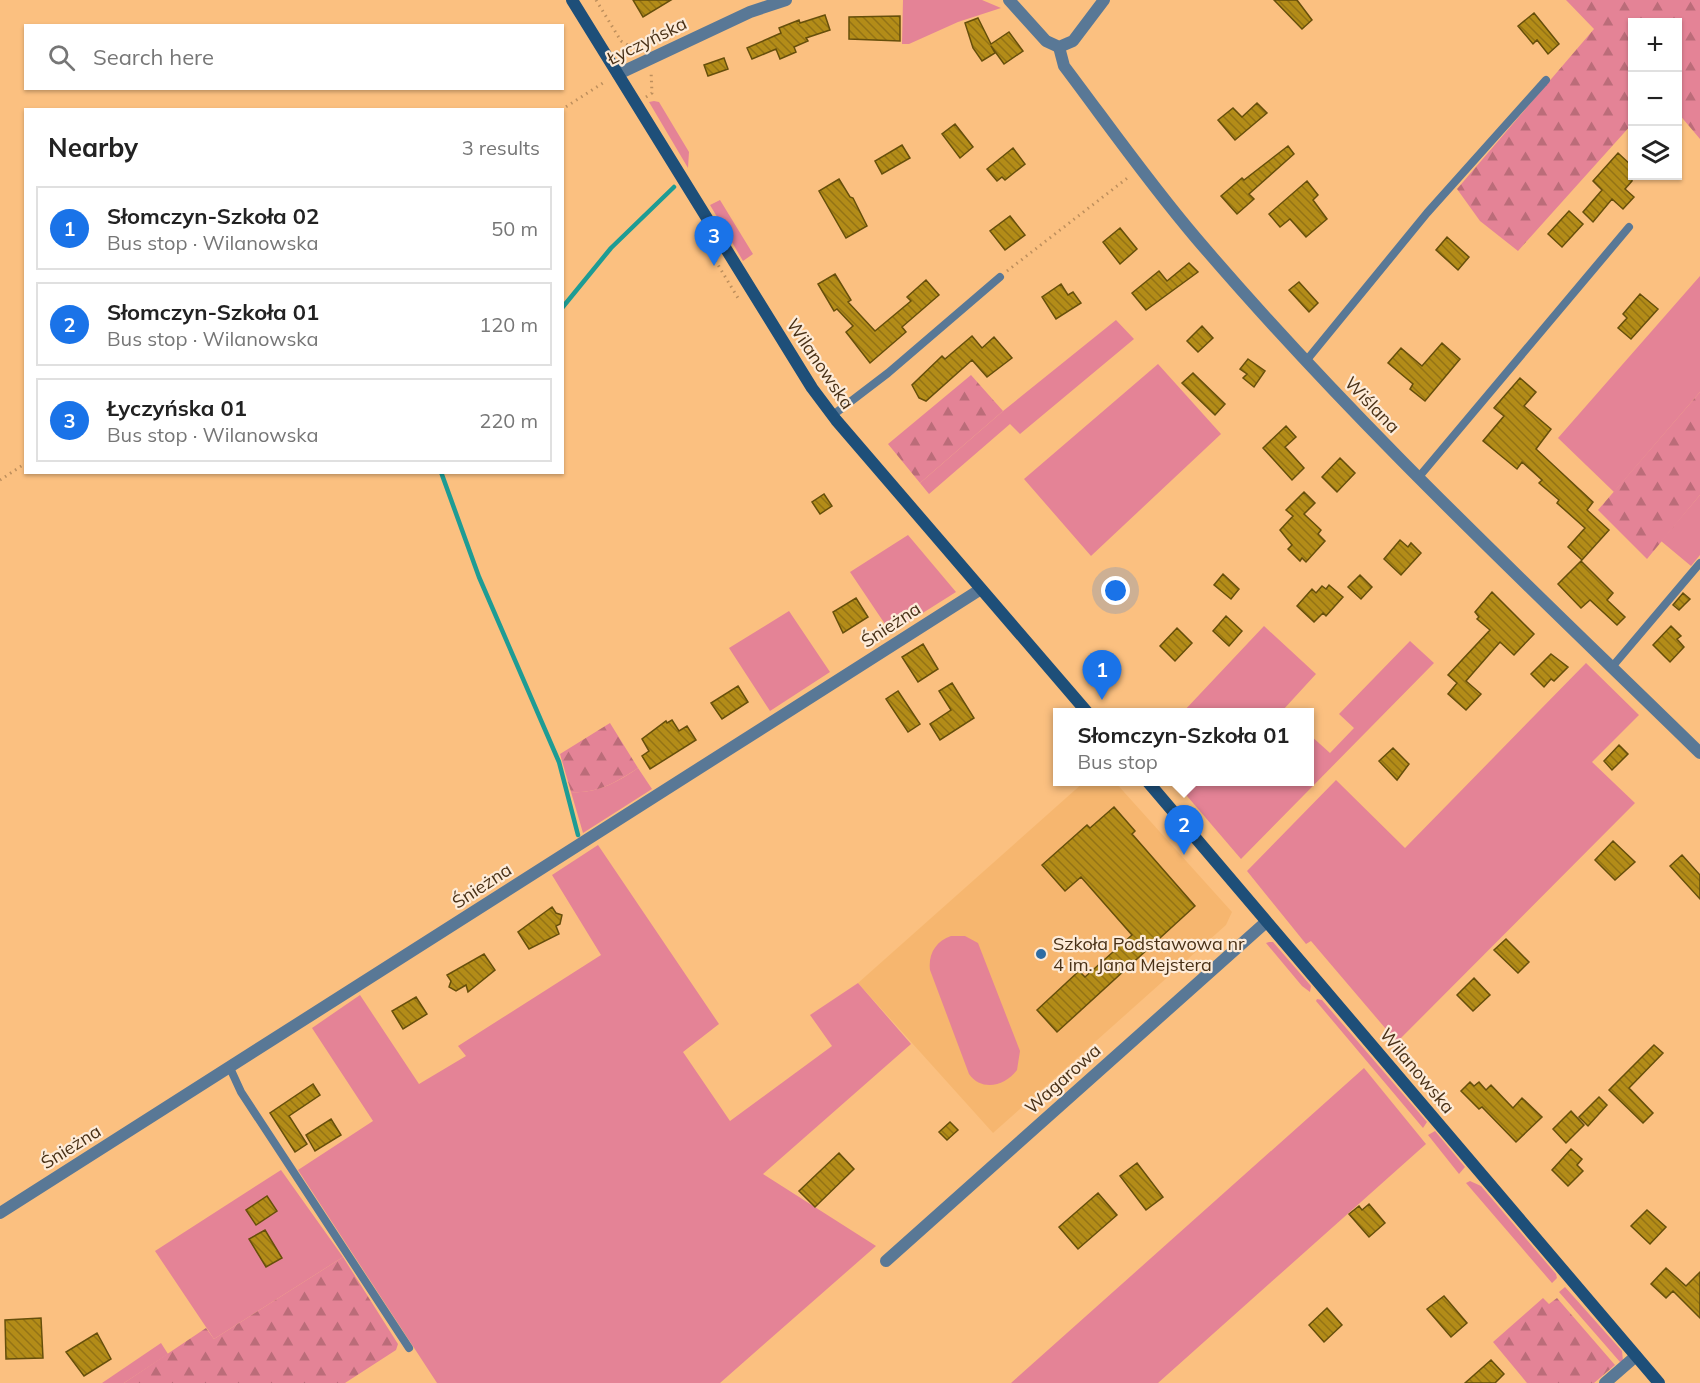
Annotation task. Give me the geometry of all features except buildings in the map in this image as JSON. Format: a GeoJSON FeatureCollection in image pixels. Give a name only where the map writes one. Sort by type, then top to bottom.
{"type":"FeatureCollection","features":[{"type":"Feature","properties":{"kind":"main road","name":"Wilanowska"},"geometry":{"type":"LineString","coordinates":[[572,0],[782,341],[833,415],[1085,708]]}},
{"type":"Feature","properties":{"kind":"main road","name":"Wilanowska"},"geometry":{"type":"LineString","coordinates":[[1151,786],[1659,1383]]}},
{"type":"Feature","properties":{"kind":"street","name":"Łyczyńska"},"geometry":{"type":"LineString","coordinates":[[618,74],[750,12],[786,0]]}},
{"type":"Feature","properties":{"kind":"street"},"geometry":{"type":"LineString","coordinates":[[1009,0],[1046,41],[1059,46],[1073,41],[1104,0]]}},
{"type":"Feature","properties":{"kind":"street","name":"Wiślana"},"geometry":{"type":"LineString","coordinates":[[1059,46],[1064,66],[1140,168],[1196,238],[1306,361],[1418,478],[1700,753]]}},
{"type":"Feature","properties":{"kind":"street","name":"Śnieżna"},"geometry":{"type":"LineString","coordinates":[[0,1213],[981,588]]}},
{"type":"Feature","properties":{"kind":"street","name":"Wagarowa"},"geometry":{"type":"LineString","coordinates":[[886,1262],[1265,922]]}},
{"type":"Feature","properties":{"kind":"street"},"geometry":{"type":"LineString","coordinates":[[1605,1383],[1636,1356]]}},
{"type":"Feature","properties":{"kind":"lane"},"geometry":{"type":"LineString","coordinates":[[1306,361],[1427,213],[1546,80]]}},
{"type":"Feature","properties":{"kind":"lane"},"geometry":{"type":"LineString","coordinates":[[1418,478],[1629,227]]}},
{"type":"Feature","properties":{"kind":"lane"},"geometry":{"type":"LineString","coordinates":[[833,415],[888,372],[1000,277]]}},
{"type":"Feature","properties":{"kind":"lane"},"geometry":{"type":"LineString","coordinates":[[1612,667],[1700,563]]}},
{"type":"Feature","properties":{"kind":"lane"},"geometry":{"type":"LineString","coordinates":[[230,1068],[241,1092],[409,1348]]}},
{"type":"Feature","properties":{"kind":"path","name":"Łyczyńska"},"geometry":{"type":"LineString","coordinates":[[564,108],[618,74]]}},
{"type":"Feature","properties":{"kind":"path"},"geometry":{"type":"LineString","coordinates":[[1000,277],[1140,168]]}},
{"type":"Feature","properties":{"kind":"path"},"geometry":{"type":"LineString","coordinates":[[0,480],[24,464]]}},
{"type":"Feature","properties":{"kind":"shaded area","name":"Szkoła Podstawowa nr 4 im. Jana Mejstera"},"geometry":{"type":"Polygon","coordinates":[[[1080,786],[1119,786],[1232,912],[1226,925],[993,1133],[858,983],[1080,786]]]}},
{"type":"Feature","properties":{"kind":"green space"},"geometry":{"type":"Polygon","coordinates":[[[903,0],[982,0],[1001,8],[958,22],[909,44],[902,44],[903,0]]]}},
{"type":"Feature","properties":{"kind":"green space"},"geometry":{"type":"Polygon","coordinates":[[[1566,0],[1700,0],[1700,139],[1682,118],[1682,18],[1628,18],[1628,128],[1518,251],[1480,221],[1457,189],[1594,29],[1566,0]]]}},
{"type":"Feature","properties":{"kind":"green space"},"geometry":{"type":"Polygon","coordinates":[[[649,102],[659,102],[689,152],[688,168],[649,102]]]}},
{"type":"Feature","properties":{"kind":"green space"},"geometry":{"type":"Polygon","coordinates":[[[720,200],[753,254],[743,261],[710,205],[720,200]]]}},
{"type":"Feature","properties":{"kind":"green space"},"geometry":{"type":"Polygon","coordinates":[[[1700,276],[1700,392],[1614,492],[1558,438],[1700,276]]]}},
{"type":"Feature","properties":{"kind":"green space"},"geometry":{"type":"Polygon","coordinates":[[[1116,320],[1134,339],[1020,434],[1010,424],[929,494],[920,483],[1003,411],[1116,320]]]}},
{"type":"Feature","properties":{"kind":"green space"},"geometry":{"type":"Polygon","coordinates":[[[1158,364],[1221,434],[1091,556],[1024,479],[1158,364]]]}},
{"type":"Feature","properties":{"kind":"green space"},"geometry":{"type":"Polygon","coordinates":[[[971,375],[1003,411],[920,483],[888,444],[971,375]]]}},
{"type":"Feature","properties":{"kind":"green space"},"geometry":{"type":"Polygon","coordinates":[[[1700,392],[1700,495],[1647,559],[1598,510],[1700,392]]]}},
{"type":"Feature","properties":{"kind":"green space"},"geometry":{"type":"Polygon","coordinates":[[[1700,495],[1700,555],[1691,566],[1661,541],[1700,495]]]}},
{"type":"Feature","properties":{"kind":"green space"},"geometry":{"type":"Polygon","coordinates":[[[908,535],[956,592],[891,633],[850,572],[908,535]]]}},
{"type":"Feature","properties":{"kind":"green space"},"geometry":{"type":"Polygon","coordinates":[[[789,611],[830,672],[770,711],[729,648],[789,611]]]}},
{"type":"Feature","properties":{"kind":"green space"},"geometry":{"type":"Polygon","coordinates":[[[1264,626],[1316,674],[1285,708],[1187,708],[1264,626]]]}},
{"type":"Feature","properties":{"kind":"green space"},"geometry":{"type":"Polygon","coordinates":[[[1410,641],[1434,663],[1314,785],[1314,739],[1330,753],[1354,728],[1339,714],[1410,641]]]}},
{"type":"Feature","properties":{"kind":"green space"},"geometry":{"type":"Polygon","coordinates":[[[1586,663],[1639,715],[1592,762],[1635,803],[1397,1042],[1311,941],[1306,944],[1247,871],[1336,780],[1405,848],[1586,663]]]}},
{"type":"Feature","properties":{"kind":"green space"},"geometry":{"type":"Polygon","coordinates":[[[610,723],[638,768],[598,789],[571,792],[560,754],[610,723]]]}},
{"type":"Feature","properties":{"kind":"green space"},"geometry":{"type":"Polygon","coordinates":[[[638,768],[652,789],[583,833],[571,792],[598,789],[623,778],[638,768]]]}},
{"type":"Feature","properties":{"kind":"green space"},"geometry":{"type":"Polygon","coordinates":[[[1178,786],[1313,786],[1241,859],[1178,786]]]}},
{"type":"Feature","properties":{"kind":"green space"},"geometry":{"type":"Polygon","coordinates":[[[598,845],[719,1024],[683,1052],[730,1121],[832,1046],[810,1015],[858,983],[911,1044],[763,1174],[876,1246],[720,1383],[437,1383],[298,1170],[373,1121],[312,1028],[360,995],[419,1084],[466,1056],[458,1046],[601,955],[552,875],[598,845]]]}},
{"type":"Feature","properties":{"kind":"green space"},"geometry":{"type":"Polygon","coordinates":[[[951,936],[965,936],[978,943],[1020,1051],[1017,1070],[1000,1083],[987,1085],[980,1083],[969,1074],[930,970],[930,959],[934,949],[941,941],[951,936]]]}},
{"type":"Feature","properties":{"kind":"green space"},"geometry":{"type":"Polygon","coordinates":[[[1273,942],[1311,986],[1310,992],[1302,986],[1266,943],[1273,942]]]}},
{"type":"Feature","properties":{"kind":"green space"},"geometry":{"type":"Polygon","coordinates":[[[1317,999],[1322,1000],[1427,1122],[1423,1128],[1316,1001],[1317,999]]]}},
{"type":"Feature","properties":{"kind":"green space"},"geometry":{"type":"Polygon","coordinates":[[[1364,1068],[1426,1144],[1158,1383],[1011,1383],[1364,1068]]]}},
{"type":"Feature","properties":{"kind":"green space"},"geometry":{"type":"Polygon","coordinates":[[[1435,1131],[1465,1167],[1459,1174],[1428,1135],[1435,1131]]]}},
{"type":"Feature","properties":{"kind":"green space"},"geometry":{"type":"Polygon","coordinates":[[[281,1170],[343,1257],[214,1339],[155,1251],[281,1170]]]}},
{"type":"Feature","properties":{"kind":"green space"},"geometry":{"type":"Polygon","coordinates":[[[1470,1181],[1481,1186],[1556,1274],[1557,1278],[1552,1283],[1466,1183],[1470,1181]]]}},
{"type":"Feature","properties":{"kind":"green space"},"geometry":{"type":"Polygon","coordinates":[[[343,1257],[398,1344],[396,1350],[345,1383],[124,1383],[206,1328],[214,1339],[343,1257]]]}},
{"type":"Feature","properties":{"kind":"green space"},"geometry":{"type":"Polygon","coordinates":[[[1565,1287],[1622,1351],[1623,1361],[1620,1362],[1559,1292],[1565,1287]]]}},
{"type":"Feature","properties":{"kind":"green space"},"geometry":{"type":"Polygon","coordinates":[[[1543,1298],[1549,1304],[1557,1298],[1615,1365],[1594,1383],[1527,1383],[1493,1342],[1543,1298]]]}},
{"type":"Feature","properties":{"kind":"green space"},"geometry":{"type":"Polygon","coordinates":[[[161,1343],[168,1354],[124,1383],[102,1383],[161,1343]]]}},
{"type":"Feature","properties":{"kind":"waterway"},"geometry":{"type":"LineString","coordinates":[[564,306],[611,248],[674,187]]}},
{"type":"Feature","properties":{"kind":"waterway"},"geometry":{"type":"LineString","coordinates":[[442,474],[479,577],[559,762],[578,835]]}},
{"type":"Feature","properties":{"kind":"place","name":"Łyczyńska 01"},"geometry":{"type":"Point","coordinates":[714,266]}},
{"type":"Feature","properties":{"kind":"place","name":"Słomczyn-Szkoła 02"},"geometry":{"type":"Point","coordinates":[1102,700]}},
{"type":"Feature","properties":{"kind":"place","name":"Słomczyn-Szkoła 01"},"geometry":{"type":"Point","coordinates":[1184,855]}},
{"type":"Feature","properties":{"kind":"place","name":"Szkoła Podstawowa nr 4 im. Jana Mejstera"},"geometry":{"type":"Point","coordinates":[1041,954]}}]}
